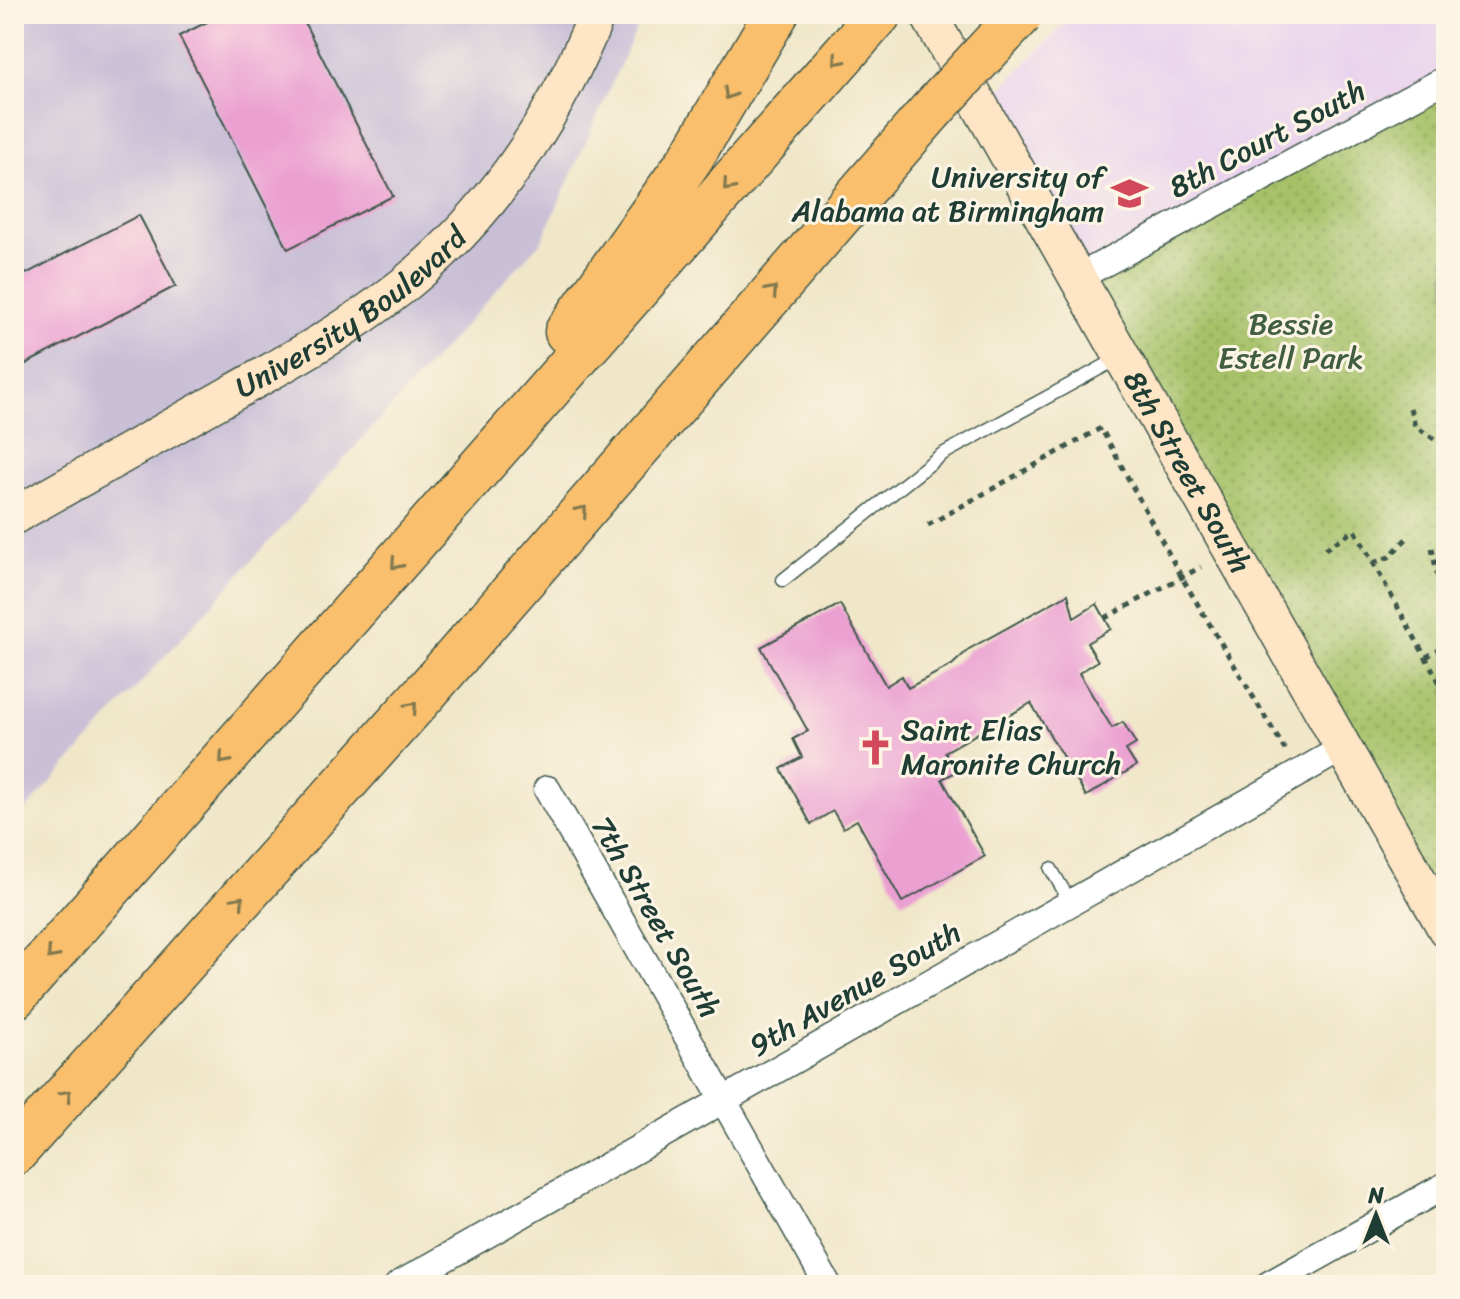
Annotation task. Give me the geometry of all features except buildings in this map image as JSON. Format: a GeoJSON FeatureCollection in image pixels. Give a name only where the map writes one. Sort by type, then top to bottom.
{"type":"FeatureCollection","features":[{"type":"Feature","properties":{"kind":"highway"},"geometry":{"type":"LineString","coordinates":[[14,997],[879,14]]}},
{"type":"Feature","properties":{"kind":"highway"},"geometry":{"type":"LineString","coordinates":[[930,112],[1001,14]]}},
{"type":"Feature","properties":{"kind":"highway"},"geometry":{"type":"LineString","coordinates":[[14,1153],[425,693],[930,112],[1021,14]]}},
{"type":"Feature","properties":{"kind":"highway"},"geometry":{"type":"LineString","coordinates":[[426,529],[691,158],[772,20]]}},
{"type":"Feature","properties":{"kind":"street","name":"University Boulevard"},"geometry":{"type":"LineString","coordinates":[[14,516],[301,354],[366,314],[424,269],[474,217],[521,156],[566,81],[597,14]]}},
{"type":"Feature","properties":{"kind":"street","name":"8th Street South"},"geometry":{"type":"LineString","coordinates":[[928,14],[1075,279],[1446,929]]}},
{"type":"Feature","properties":{"kind":"street","name":"8th Court South"},"geometry":{"type":"LineString","coordinates":[[1075,279],[1446,79]]}},
{"type":"Feature","properties":{"kind":"street","name":"9th Avenue South"},"geometry":{"type":"LineString","coordinates":[[398,1285],[1343,748]]}},
{"type":"Feature","properties":{"kind":"street","name":"7th Street South"},"geometry":{"type":"LineString","coordinates":[[547,789],[828,1285]]}},
{"type":"Feature","properties":{"kind":"street"},"geometry":{"type":"LineString","coordinates":[[1268,1285],[1446,1185]]}},
{"type":"Feature","properties":{"kind":"lane"},"geometry":{"type":"LineString","coordinates":[[783,580],[941,455],[1120,358]]}},
{"type":"Feature","properties":{"kind":"lane"},"geometry":{"type":"LineString","coordinates":[[1051,869],[1071,903]]}},
{"type":"Feature","properties":{"kind":"path"},"geometry":{"type":"LineString","coordinates":[[1410,408],[1415,426],[1446,447]]}},
{"type":"Feature","properties":{"kind":"path"},"geometry":{"type":"LineString","coordinates":[[928,525],[1101,428],[1182,578],[1289,758]]}},
{"type":"Feature","properties":{"kind":"path"},"geometry":{"type":"LineString","coordinates":[[1325,549],[1355,530],[1446,694]]}},
{"type":"Feature","properties":{"kind":"path"},"geometry":{"type":"LineString","coordinates":[[1373,563],[1389,557],[1407,538]]}},
{"type":"Feature","properties":{"kind":"path"},"geometry":{"type":"LineString","coordinates":[[1432,548],[1439,584],[1446,599]]}},
{"type":"Feature","properties":{"kind":"path"},"geometry":{"type":"LineString","coordinates":[[1105,618],[1201,567]]}},
{"type":"Feature","properties":{"kind":"path"},"geometry":{"type":"LineString","coordinates":[[1426,657],[1446,646]]}},
{"type":"Feature","properties":{"kind":"shaded area"},"geometry":{"type":"Polygon","coordinates":[[[14,14],[643,14],[542,240],[14,823],[14,14]]]}},
{"type":"Feature","properties":{"kind":"shaded area","name":"University of Alabama at Birmingham"},"geometry":{"type":"Polygon","coordinates":[[[1075,14],[1446,14],[1446,79],[1075,279],[980,109],[1075,14]]]}},
{"type":"Feature","properties":{"kind":"green space","name":"Bessie Estell Park"},"geometry":{"type":"Polygon","coordinates":[[[1446,79],[1446,930],[1075,279],[1446,79]]]}},
{"type":"Feature","properties":{"kind":"place","name":"University of Alabama at Birmingham"},"geometry":{"type":"Point","coordinates":[1130,194]}},
{"type":"Feature","properties":{"kind":"place","name":"Saint Elias Maronite Church"},"geometry":{"type":"Point","coordinates":[875,747]}}]}
